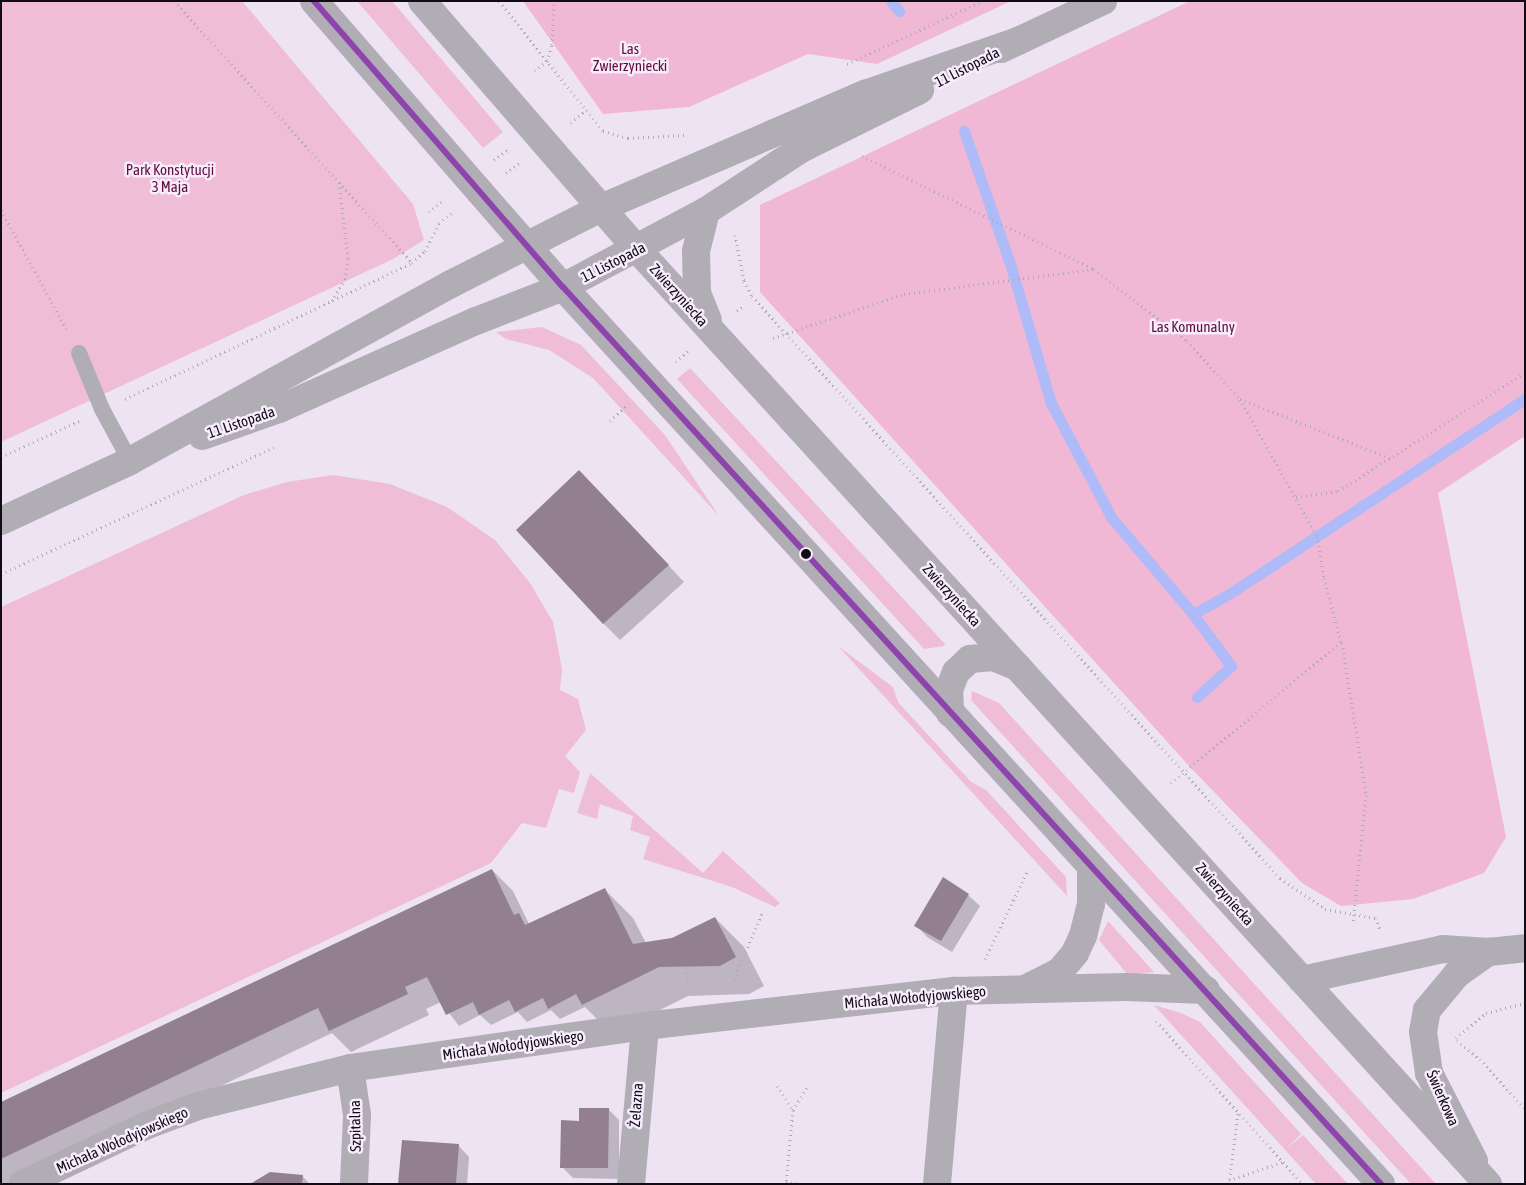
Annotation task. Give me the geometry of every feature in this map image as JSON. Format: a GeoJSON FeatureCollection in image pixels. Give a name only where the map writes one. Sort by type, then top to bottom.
{"type":"FeatureCollection","features":[{"type":"Feature","properties":{"kind":"main road"},"geometry":{"type":"LineString","coordinates":[[314,1],[563,288],[950,713],[1206,990],[1381,1184]]}},
{"type":"Feature","properties":{"kind":"main road","name":"Zwierzyniecka"},"geometry":{"type":"LineString","coordinates":[[422,1],[544,146],[1485,1180]]}},
{"type":"Feature","properties":{"kind":"main road","name":"11 Listopada"},"geometry":{"type":"LineString","coordinates":[[130,461],[279,409],[476,321],[563,288],[638,250],[714,206],[802,149],[1018,41],[1103,1]]}},
{"type":"Feature","properties":{"kind":"main road","name":"11 Listopada"},"geometry":{"type":"LineString","coordinates":[[1,521],[130,461],[525,244],[601,208],[865,94],[1018,41]]}},
{"type":"Feature","properties":{"kind":"main road"},"geometry":{"type":"LineString","coordinates":[[712,331],[697,293],[696,251],[714,206]]}},
{"type":"Feature","properties":{"kind":"main road"},"geometry":{"type":"LineString","coordinates":[[950,713],[949,690],[956,672],[970,659],[993,657],[1018,667]]}},
{"type":"Feature","properties":{"kind":"street","name":"Michała Wołodyjowskiego"},"geometry":{"type":"LineString","coordinates":[[1023,990],[1060,971],[1075,952],[1083,936],[1091,904],[1092,868]]}},
{"type":"Feature","properties":{"kind":"street"},"geometry":{"type":"LineString","coordinates":[[1302,980],[1443,949],[1489,952],[1525,948]]}},
{"type":"Feature","properties":{"kind":"street","name":"Świerkowa"},"geometry":{"type":"LineString","coordinates":[[1485,1180],[1429,1073],[1423,1032],[1427,1010],[1451,981],[1489,952]]}},
{"type":"Feature","properties":{"kind":"street","name":"Michała Wołodyjowskiego"},"geometry":{"type":"LineString","coordinates":[[23,1184],[145,1126],[198,1106],[350,1068],[644,1026],[954,991],[1126,987],[1206,990]]}},
{"type":"Feature","properties":{"kind":"street"},"geometry":{"type":"LineString","coordinates":[[937,1184],[954,991]]}},
{"type":"Feature","properties":{"kind":"street","name":"Żelazna"},"geometry":{"type":"LineString","coordinates":[[631,1184],[644,1026]]}},
{"type":"Feature","properties":{"kind":"street","name":"Szpitalna"},"geometry":{"type":"LineString","coordinates":[[350,1068],[357,1115],[354,1184]]}},
{"type":"Feature","properties":{"kind":"lane"},"geometry":{"type":"LineString","coordinates":[[79,353],[102,409],[130,461]]}},
{"type":"Feature","properties":{"kind":"path"},"geometry":{"type":"LineString","coordinates":[[174,1],[412,263]]}},
{"type":"Feature","properties":{"kind":"path"},"geometry":{"type":"LineString","coordinates":[[499,1],[603,131],[628,138],[688,135],[703,164]]}},
{"type":"Feature","properties":{"kind":"path"},"geometry":{"type":"LineString","coordinates":[[535,71],[547,61],[552,45],[554,1]]}},
{"type":"Feature","properties":{"kind":"path"},"geometry":{"type":"LineString","coordinates":[[845,64],[982,1]]}},
{"type":"Feature","properties":{"kind":"path"},"geometry":{"type":"LineString","coordinates":[[1,457],[412,263],[425,251],[439,223],[544,146],[586,110]]}},
{"type":"Feature","properties":{"kind":"path"},"geometry":{"type":"LineString","coordinates":[[867,149],[859,154],[1094,269],[1187,341],[1240,399],[1317,536],[1324,578],[1342,642],[1366,795],[1357,912],[1353,924]]}},
{"type":"Feature","properties":{"kind":"path"},"geometry":{"type":"LineString","coordinates":[[332,302],[345,279],[348,258],[339,181]]}},
{"type":"Feature","properties":{"kind":"path"},"geometry":{"type":"LineString","coordinates":[[714,206],[734,227],[744,281],[752,296],[1280,878],[1325,909],[1357,912],[1375,918],[1378,926]]}},
{"type":"Feature","properties":{"kind":"path"},"geometry":{"type":"LineString","coordinates":[[1,210],[79,353]]}},
{"type":"Feature","properties":{"kind":"path"},"geometry":{"type":"LineString","coordinates":[[774,338],[904,294],[1094,269]]}},
{"type":"Feature","properties":{"kind":"path"},"geometry":{"type":"LineString","coordinates":[[1296,497],[1338,491],[1525,373]]}},
{"type":"Feature","properties":{"kind":"path"},"geometry":{"type":"LineString","coordinates":[[1240,399],[1390,458]]}},
{"type":"Feature","properties":{"kind":"path"},"geometry":{"type":"LineString","coordinates":[[1,574],[280,445]]}},
{"type":"Feature","properties":{"kind":"path"},"geometry":{"type":"LineString","coordinates":[[1171,783],[1342,642]]}},
{"type":"Feature","properties":{"kind":"path"},"geometry":{"type":"LineString","coordinates":[[981,967],[1021,890],[1027,872]]}},
{"type":"Feature","properties":{"kind":"path"},"geometry":{"type":"LineString","coordinates":[[731,986],[762,913]]}},
{"type":"Feature","properties":{"kind":"path"},"geometry":{"type":"LineString","coordinates":[[686,967],[688,991]]}},
{"type":"Feature","properties":{"kind":"path"},"geometry":{"type":"LineString","coordinates":[[1126,987],[1303,1184]]}},
{"type":"Feature","properties":{"kind":"path"},"geometry":{"type":"LineString","coordinates":[[1525,1003],[1486,1014],[1455,1038],[1480,1059],[1525,1108]]}},
{"type":"Feature","properties":{"kind":"path"},"geometry":{"type":"LineString","coordinates":[[776,1086],[793,1110]]}},
{"type":"Feature","properties":{"kind":"path"},"geometry":{"type":"LineString","coordinates":[[802,1184],[786,1183],[793,1110],[808,1086]]}},
{"type":"Feature","properties":{"kind":"path"},"geometry":{"type":"LineString","coordinates":[[1238,1113],[1229,1182],[1283,1162]]}},
{"type":"Feature","properties":{"kind":"green space","name":"Park Konstytucji 3 Maja"},"geometry":{"type":"Polygon","coordinates":[[[1,1],[242,1],[413,204],[424,240],[393,259],[1,442],[1,1]]]}},
{"type":"Feature","properties":{"kind":"green space"},"geometry":{"type":"Polygon","coordinates":[[[357,1],[392,1],[503,132],[483,148],[357,1]]]}},
{"type":"Feature","properties":{"kind":"green space","name":"Las Zwierzyniecki"},"geometry":{"type":"Polygon","coordinates":[[[523,1],[1011,1],[877,64],[808,54],[689,107],[603,114],[523,1]]]}},
{"type":"Feature","properties":{"kind":"green space","name":"Las Komunalny"},"geometry":{"type":"Polygon","coordinates":[[[1190,1],[1525,1],[1525,436],[1438,493],[1506,837],[1484,873],[1413,899],[1341,906],[1302,883],[1191,768],[760,292],[760,205],[1190,1]]]}},
{"type":"Feature","properties":{"kind":"green space"},"geometry":{"type":"Polygon","coordinates":[[[542,327],[581,345],[665,435],[719,516],[593,378],[549,350],[506,339],[496,332],[542,327]]]}},
{"type":"Feature","properties":{"kind":"green space"},"geometry":{"type":"Polygon","coordinates":[[[690,368],[945,644],[944,646],[924,649],[677,379],[690,368]]]}},
{"type":"Feature","properties":{"kind":"green space"},"geometry":{"type":"Polygon","coordinates":[[[333,475],[390,484],[447,507],[495,540],[530,583],[553,622],[562,669],[560,690],[578,699],[586,730],[565,756],[580,772],[574,793],[559,789],[546,828],[522,823],[491,863],[1,1093],[1,607],[244,495],[287,482],[333,475]]]}},
{"type":"Feature","properties":{"kind":"green space"},"geometry":{"type":"Polygon","coordinates":[[[838,646],[893,687],[898,702],[971,782],[986,790],[1066,877],[1067,896],[838,646]]]}},
{"type":"Feature","properties":{"kind":"green space"},"geometry":{"type":"Polygon","coordinates":[[[972,691],[999,703],[1436,1184],[1411,1184],[971,700],[972,691]]]}},
{"type":"Feature","properties":{"kind":"green space"},"geometry":{"type":"Polygon","coordinates":[[[590,773],[703,873],[723,851],[780,903],[775,907],[732,887],[643,859],[650,837],[630,830],[633,816],[600,804],[597,819],[577,813],[590,773]]]}},
{"type":"Feature","properties":{"kind":"green space"},"geometry":{"type":"Polygon","coordinates":[[[1108,921],[1154,972],[1128,975],[1099,940],[1108,921]]]}},
{"type":"Feature","properties":{"kind":"green space"},"geometry":{"type":"Polygon","coordinates":[[[1154,1005],[1181,1013],[1200,1022],[1301,1134],[1286,1149],[1303,1135],[1348,1184],[1316,1184],[1154,1005]]]}},
{"type":"Feature","properties":{"kind":"building"},"geometry":{"type":"Polygon","coordinates":[[[579,470],[669,565],[603,624],[516,530],[579,470]]]}},
{"type":"Feature","properties":{"kind":"building"},"geometry":{"type":"Polygon","coordinates":[[[492,869],[514,915],[519,913],[525,925],[605,888],[633,944],[672,938],[715,917],[736,957],[720,966],[659,967],[582,1005],[576,994],[548,1009],[543,998],[515,1012],[509,1000],[479,1015],[473,1002],[446,1015],[427,977],[405,987],[408,994],[329,1031],[318,1008],[1,1159],[1,1102],[492,869]]]}},
{"type":"Feature","properties":{"kind":"building"},"geometry":{"type":"Polygon","coordinates":[[[943,877],[969,894],[941,941],[914,926],[943,877]]]}},
{"type":"Feature","properties":{"kind":"building"},"geometry":{"type":"Polygon","coordinates":[[[579,1108],[609,1108],[608,1168],[560,1168],[561,1120],[579,1121],[579,1108]]]}},
{"type":"Feature","properties":{"kind":"building"},"geometry":{"type":"Polygon","coordinates":[[[402,1140],[459,1144],[456,1184],[398,1184],[402,1140]]]}},
{"type":"Feature","properties":{"kind":"building"},"geometry":{"type":"Polygon","coordinates":[[[270,1172],[303,1175],[302,1184],[250,1184],[270,1172]]]}},
{"type":"Feature","properties":{"kind":"waterway"},"geometry":{"type":"LineString","coordinates":[[891,1],[899,11]]}},
{"type":"Feature","properties":{"kind":"waterway"},"geometry":{"type":"LineString","coordinates":[[964,131],[1012,270],[1051,403],[1111,517],[1193,614],[1229,594],[1525,399]]}},
{"type":"Feature","properties":{"kind":"waterway"},"geometry":{"type":"LineString","coordinates":[[1193,614],[1231,666],[1197,697]]}},
{"type":"Feature","properties":{"kind":"transit line"},"geometry":{"type":"LineString","coordinates":[[314,1],[563,287],[1381,1184]]}}]}
